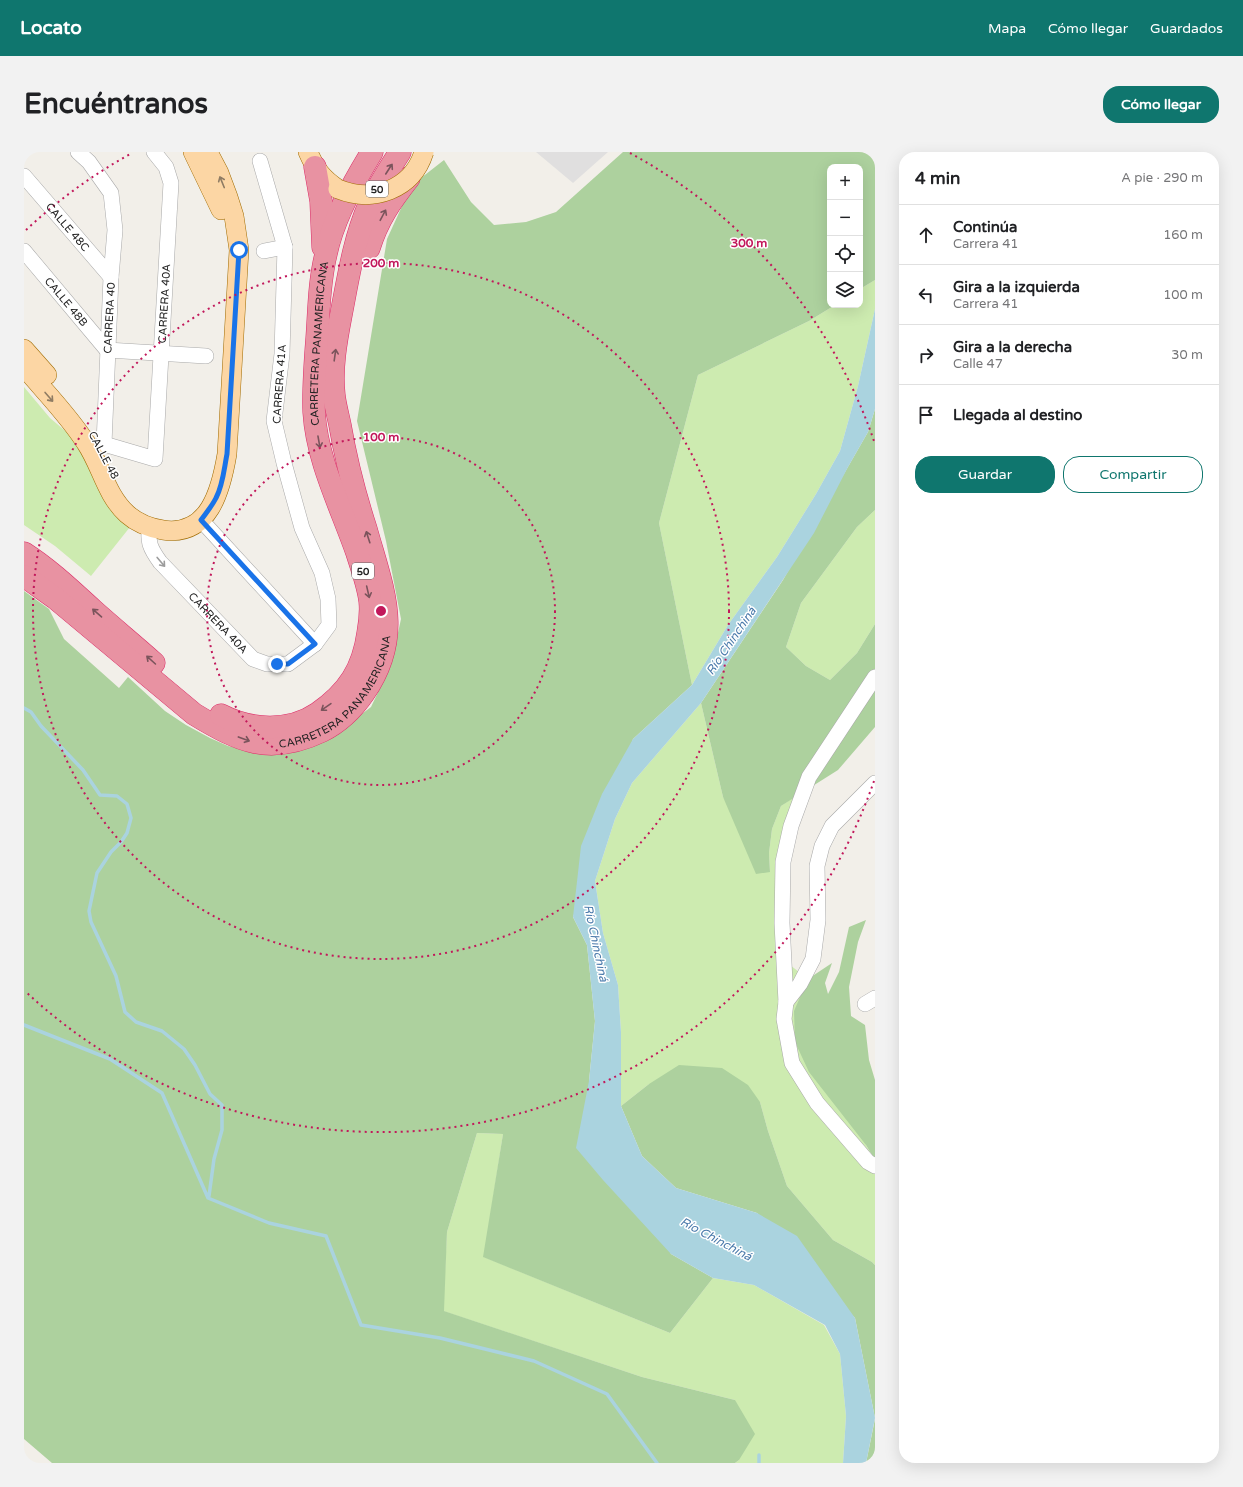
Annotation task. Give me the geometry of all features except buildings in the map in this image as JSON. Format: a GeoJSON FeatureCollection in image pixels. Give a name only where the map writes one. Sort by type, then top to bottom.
{"type":"FeatureCollection","features":[{"type":"Feature","properties":{"kind":"highway","name":"CARRETERA PANAMERICANA"},"geometry":{"type":"LineString","coordinates":[[24,553],[36,560],[64,583],[94,611],[195,698],[223,716],[259,727],[279,727],[300,722],[314,715],[331,704],[342,694],[360,666],[366,648],[370,624],[370,602],[363,572],[321,455],[314,413],[314,377],[321,286],[326,254],[334,227],[347,198],[372,152]]}},
{"type":"Feature","properties":{"kind":"highway","name":"CARRETERA PANAMERICANA"},"geometry":{"type":"LineString","coordinates":[[24,576],[55,598],[188,709],[211,724],[241,738],[268,745],[305,739],[325,730],[345,716],[355,705],[375,675],[382,658],[386,638],[386,599],[343,443],[334,395],[334,364],[346,290],[360,229],[381,182],[400,152]]}},
{"type":"Feature","properties":{"kind":"highway"},"geometry":{"type":"LineString","coordinates":[[311,160],[321,201],[323,231],[321,286]]}},
{"type":"Feature","properties":{"kind":"highway"},"geometry":{"type":"LineString","coordinates":[[343,443],[345,392],[368,251],[374,230],[388,204],[408,178]]}},
{"type":"Feature","properties":{"kind":"main road"},"geometry":{"type":"LineString","coordinates":[[193,152],[219,205],[226,226],[229,245],[226,323],[215,465],[211,486],[200,513]]}},
{"type":"Feature","properties":{"kind":"main road"},"geometry":{"type":"LineString","coordinates":[[200,513],[218,494],[222,482],[227,454],[239,250],[234,216],[219,173],[208,152]]}},
{"type":"Feature","properties":{"kind":"main road"},"geometry":{"type":"LineString","coordinates":[[311,160],[321,176],[338,189],[359,195],[375,195],[391,190],[408,178],[416,168],[424,152]]}},
{"type":"Feature","properties":{"kind":"main road","name":"CALLE 48"},"geometry":{"type":"LineString","coordinates":[[24,349],[71,403],[99,447],[120,488],[129,500],[140,511],[155,518],[184,518],[193,513],[200,513],[195,524],[177,530],[168,531],[134,520],[120,507],[103,477],[99,447],[81,435],[24,367]]}},
{"type":"Feature","properties":{"kind":"street","name":"CARRERA 40"},"geometry":{"type":"LineString","coordinates":[[78,152],[89,162],[111,193],[115,230],[99,447]]}},
{"type":"Feature","properties":{"kind":"street","name":"CARRERA 40A"},"geometry":{"type":"LineString","coordinates":[[99,447],[155,459],[160,353],[172,183],[166,167],[154,152]]}},
{"type":"Feature","properties":{"kind":"street","name":"CARRERA 41A"},"geometry":{"type":"LineString","coordinates":[[260,161],[285,247],[282,354],[274,421],[302,528],[322,573],[328,599],[329,625],[315,644]]}},
{"type":"Feature","properties":{"kind":"street","name":"CALLE 48C"},"geometry":{"type":"LineString","coordinates":[[24,176],[111,277]]}},
{"type":"Feature","properties":{"kind":"street"},"geometry":{"type":"LineString","coordinates":[[264,251],[285,247]]}},
{"type":"Feature","properties":{"kind":"street","name":"CALLE 48B"},"geometry":{"type":"LineString","coordinates":[[24,251],[107,350]]}},
{"type":"Feature","properties":{"kind":"street"},"geometry":{"type":"LineString","coordinates":[[107,350],[206,356]]}},
{"type":"Feature","properties":{"kind":"street"},"geometry":{"type":"LineString","coordinates":[[200,513],[315,644]]}},
{"type":"Feature","properties":{"kind":"street","name":"CARRERA 40A"},"geometry":{"type":"LineString","coordinates":[[150,526],[149,539],[151,549],[160,562],[252,659],[266,664],[288,664],[315,644]]}},
{"type":"Feature","properties":{"kind":"street"},"geometry":{"type":"LineString","coordinates":[[875,677],[809,777],[790,826],[783,862],[782,923],[786,1002],[784,1019],[792,1063],[817,1103],[868,1162],[875,1166]]}},
{"type":"Feature","properties":{"kind":"street"},"geometry":{"type":"LineString","coordinates":[[786,1002],[800,984],[813,959],[818,920],[817,866],[822,846],[832,826],[875,782]]}},
{"type":"Feature","properties":{"kind":"shaded area"},"geometry":{"type":"Polygon","coordinates":[[[536,152],[608,152],[573,183],[536,152]]]}},
{"type":"Feature","properties":{"kind":"green space"},"geometry":{"type":"Polygon","coordinates":[[[623,152],[875,152],[875,280],[863,287],[863,164],[827,164],[827,308],[830,308],[809,321],[698,375],[659,523],[692,685],[633,739],[573,917],[587,945],[595,1021],[589,1081],[671,1254],[713,1278],[670,1333],[483,1257],[503,1134],[477,1133],[447,1232],[444,1311],[642,1377],[735,1400],[755,1434],[739,1460],[735,1463],[52,1463],[24,1439],[24,591],[49,609],[64,639],[119,688],[128,677],[165,711],[186,725],[210,738],[228,746],[254,752],[334,735],[371,707],[391,665],[401,619],[386,541],[357,421],[387,239],[403,204],[421,178],[444,160],[471,202],[494,225],[526,222],[556,212],[623,152]]]}},
{"type":"Feature","properties":{"kind":"green space"},"geometry":{"type":"Polygon","coordinates":[[[875,280],[875,309],[858,386],[840,451],[816,494],[777,557],[728,625],[692,685],[659,523],[698,375],[809,321],[830,308],[863,308],[863,287],[875,280]]]}},
{"type":"Feature","properties":{"kind":"green space"},"geometry":{"type":"Polygon","coordinates":[[[24,387],[50,418],[70,435],[130,527],[91,576],[55,546],[24,525],[24,387]]]}},
{"type":"Feature","properties":{"kind":"green space"},"geometry":{"type":"Polygon","coordinates":[[[875,409],[875,510],[857,527],[801,603],[786,647],[806,666],[830,680],[857,653],[875,624],[875,727],[838,770],[781,806],[772,829],[769,853],[770,872],[756,874],[723,797],[701,703],[783,580],[868,432],[875,409]]]}},
{"type":"Feature","properties":{"kind":"green space"},"geometry":{"type":"Polygon","coordinates":[[[875,510],[875,624],[857,653],[830,680],[806,666],[786,647],[801,603],[857,527],[875,510]]]}},
{"type":"Feature","properties":{"kind":"green space"},"geometry":{"type":"Polygon","coordinates":[[[701,703],[723,797],[770,872],[769,853],[772,829],[781,806],[797,795],[781,844],[781,958],[808,979],[866,1145],[875,1160],[875,1265],[833,1240],[787,1186],[768,1131],[760,1102],[649,1084],[621,1106],[621,1032],[618,985],[603,933],[595,881],[615,819],[632,783],[701,703]]]}},
{"type":"Feature","properties":{"kind":"green space"},"geometry":{"type":"Polygon","coordinates":[[[866,920],[858,942],[849,987],[851,1016],[865,1025],[869,1060],[875,1080],[875,1160],[866,1145],[809,1072],[795,1042],[794,1011],[808,979],[832,963],[825,983],[828,994],[839,972],[849,927],[866,920]]]}},
{"type":"Feature","properties":{"kind":"green space"},"geometry":{"type":"Polygon","coordinates":[[[679,1065],[722,1068],[748,1085],[760,1102],[768,1131],[787,1186],[833,1240],[875,1265],[875,1418],[855,1318],[757,1213],[676,1188],[642,1156],[621,1106],[649,1084],[679,1065]]]}},
{"type":"Feature","properties":{"kind":"green space"},"geometry":{"type":"Polygon","coordinates":[[[477,1133],[503,1134],[484,1257],[670,1333],[713,1278],[754,1285],[824,1325],[840,1354],[846,1416],[843,1463],[735,1463],[739,1460],[735,1400],[642,1377],[443,1311],[447,1232],[477,1133]]]}},
{"type":"Feature","properties":{"kind":"green space"},"geometry":{"type":"Polygon","coordinates":[[[875,1419],[875,1463],[866,1463],[875,1419]]]}},
{"type":"Feature","properties":{"kind":"water","name":"Río Chinchiná"},"geometry":{"type":"Polygon","coordinates":[[[875,309],[875,409],[868,432],[814,533],[701,703],[632,783],[615,819],[595,881],[603,933],[618,985],[621,1032],[621,1106],[642,1156],[676,1188],[757,1213],[797,1236],[855,1318],[875,1418],[866,1463],[843,1463],[846,1416],[840,1354],[825,1325],[754,1285],[713,1278],[671,1254],[603,1180],[576,1148],[589,1081],[595,1021],[587,945],[573,917],[581,846],[602,794],[633,739],[692,685],[728,625],[777,557],[816,494],[840,451],[858,386],[875,309]]]}},
{"type":"Feature","properties":{"kind":"waterway"},"geometry":{"type":"LineString","coordinates":[[24,708],[31,712],[41,726],[83,770],[100,795],[117,796],[127,804],[131,818],[127,833],[121,842],[111,852],[97,873],[89,911],[91,922],[116,976],[125,1012],[136,1022],[162,1031],[184,1049],[195,1065],[210,1094],[222,1105],[222,1130],[214,1159],[209,1196]]}},
{"type":"Feature","properties":{"kind":"waterway"},"geometry":{"type":"LineString","coordinates":[[24,1025],[110,1059],[162,1093],[208,1198],[269,1223],[326,1236],[361,1325],[440,1338],[534,1361],[607,1394],[657,1463]]}},
{"type":"Feature","properties":{"kind":"waterway"},"geometry":{"type":"LineString","coordinates":[[759,1455],[759,1463]]}},
{"type":"Feature","properties":{"kind":"route"},"geometry":{"type":"LineString","coordinates":[[239,250],[227,454],[219,491],[201,520],[315,644],[288,664],[277,664]]}}]}
